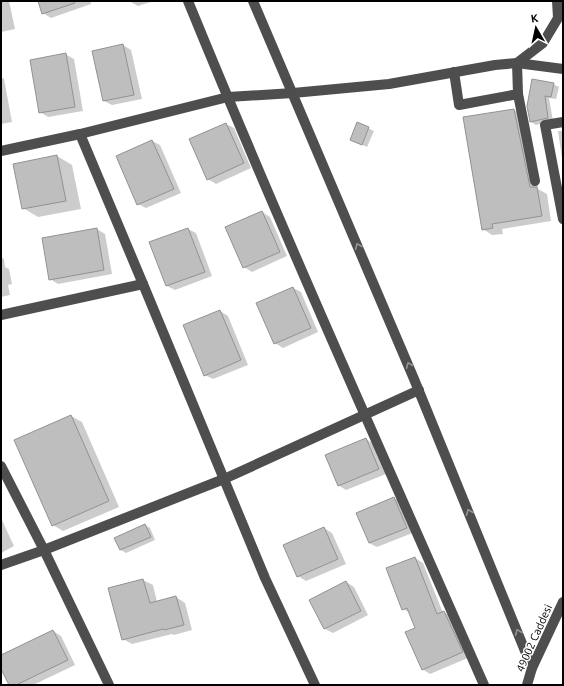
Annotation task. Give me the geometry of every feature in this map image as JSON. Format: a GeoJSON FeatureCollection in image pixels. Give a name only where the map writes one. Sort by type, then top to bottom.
{"type":"FeatureCollection","features":[{"type":"Feature","properties":{"kind":"street"},"geometry":{"type":"LineString","coordinates":[[188,1],[365,415],[484,685]]}},
{"type":"Feature","properties":{"kind":"street"},"geometry":{"type":"LineString","coordinates":[[253,1],[419,390],[532,668]]}},
{"type":"Feature","properties":{"kind":"street"},"geometry":{"type":"LineString","coordinates":[[517,63],[543,43],[560,22],[557,1]]}},
{"type":"Feature","properties":{"kind":"street"},"geometry":{"type":"LineString","coordinates":[[517,63],[518,94],[535,181]]}},
{"type":"Feature","properties":{"kind":"street"},"geometry":{"type":"LineString","coordinates":[[1,151],[80,134],[228,97],[293,93],[390,84],[495,65],[517,63],[563,69]]}},
{"type":"Feature","properties":{"kind":"street"},"geometry":{"type":"LineString","coordinates":[[454,72],[459,105],[518,94]]}},
{"type":"Feature","properties":{"kind":"street"},"geometry":{"type":"LineString","coordinates":[[563,122],[545,125],[563,219]]}},
{"type":"Feature","properties":{"kind":"street"},"geometry":{"type":"LineString","coordinates":[[80,134],[265,578],[315,685]]}},
{"type":"Feature","properties":{"kind":"street"},"geometry":{"type":"LineString","coordinates":[[1,315],[143,284]]}},
{"type":"Feature","properties":{"kind":"street"},"geometry":{"type":"LineString","coordinates":[[1,565],[44,550],[224,479],[419,390]]}},
{"type":"Feature","properties":{"kind":"street"},"geometry":{"type":"LineString","coordinates":[[1,466],[44,550],[109,685]]}},
{"type":"Feature","properties":{"kind":"street","name":"49002 Caddesi"},"geometry":{"type":"LineString","coordinates":[[527,685],[532,668],[563,602]]}},
{"type":"Feature","properties":{"kind":"building"},"geometry":{"type":"Polygon","coordinates":[[[38,1],[74,1],[75,3],[42,14],[38,1]]]}},
{"type":"Feature","properties":{"kind":"building"},"geometry":{"type":"Polygon","coordinates":[[[123,44],[134,95],[103,101],[92,51],[123,44]]]}},
{"type":"Feature","properties":{"kind":"building"},"geometry":{"type":"Polygon","coordinates":[[[66,53],[75,107],[39,113],[30,60],[66,53]]]}},
{"type":"Feature","properties":{"kind":"building"},"geometry":{"type":"Polygon","coordinates":[[[532,79],[554,83],[551,97],[545,96],[548,118],[530,122],[527,106],[532,79]]]}},
{"type":"Feature","properties":{"kind":"building"},"geometry":{"type":"Polygon","coordinates":[[[514,109],[530,187],[537,187],[542,216],[492,224],[493,228],[482,230],[463,117],[514,109]]]}},
{"type":"Feature","properties":{"kind":"building"},"geometry":{"type":"Polygon","coordinates":[[[357,122],[369,127],[362,145],[350,140],[357,122]]]}},
{"type":"Feature","properties":{"kind":"building"},"geometry":{"type":"Polygon","coordinates":[[[226,123],[244,163],[207,180],[189,139],[226,123]]]}},
{"type":"Feature","properties":{"kind":"building"},"geometry":{"type":"Polygon","coordinates":[[[152,140],[174,189],[137,205],[116,156],[152,140]]]}},
{"type":"Feature","properties":{"kind":"building"},"geometry":{"type":"Polygon","coordinates":[[[57,155],[66,201],[22,209],[13,164],[57,155]]]}},
{"type":"Feature","properties":{"kind":"building"},"geometry":{"type":"Polygon","coordinates":[[[262,211],[280,252],[243,268],[225,227],[262,211]]]}},
{"type":"Feature","properties":{"kind":"building"},"geometry":{"type":"Polygon","coordinates":[[[97,228],[104,270],[49,280],[42,238],[97,228]]]}},
{"type":"Feature","properties":{"kind":"building"},"geometry":{"type":"Polygon","coordinates":[[[188,228],[205,272],[166,286],[149,242],[188,228]]]}},
{"type":"Feature","properties":{"kind":"building"},"geometry":{"type":"Polygon","coordinates":[[[293,287],[311,328],[274,344],[256,303],[293,287]]]}},
{"type":"Feature","properties":{"kind":"building"},"geometry":{"type":"Polygon","coordinates":[[[220,310],[241,360],[204,376],[183,325],[220,310]]]}},
{"type":"Feature","properties":{"kind":"building"},"geometry":{"type":"Polygon","coordinates":[[[71,415],[109,501],[52,526],[14,440],[71,415]]]}},
{"type":"Feature","properties":{"kind":"building"},"geometry":{"type":"Polygon","coordinates":[[[366,438],[379,469],[338,486],[325,455],[366,438]]]}},
{"type":"Feature","properties":{"kind":"building"},"geometry":{"type":"Polygon","coordinates":[[[394,497],[407,528],[369,543],[356,513],[394,497]]]}},
{"type":"Feature","properties":{"kind":"building"},"geometry":{"type":"Polygon","coordinates":[[[145,524],[151,537],[120,550],[114,538],[145,524]]]}},
{"type":"Feature","properties":{"kind":"building"},"geometry":{"type":"Polygon","coordinates":[[[324,527],[338,559],[297,577],[283,545],[324,527]]]}},
{"type":"Feature","properties":{"kind":"building"},"geometry":{"type":"Polygon","coordinates":[[[415,557],[437,614],[444,611],[463,652],[422,670],[405,632],[415,628],[407,608],[402,610],[386,568],[415,557]]]}},
{"type":"Feature","properties":{"kind":"building"},"geometry":{"type":"Polygon","coordinates":[[[143,579],[150,603],[176,596],[184,625],[122,640],[108,588],[143,579]]]}},
{"type":"Feature","properties":{"kind":"building"},"geometry":{"type":"Polygon","coordinates":[[[346,581],[361,611],[324,629],[309,600],[346,581]]]}},
{"type":"Feature","properties":{"kind":"building"},"geometry":{"type":"Polygon","coordinates":[[[53,630],[68,660],[16,685],[9,685],[1,669],[1,655],[53,630]]]}}]}
